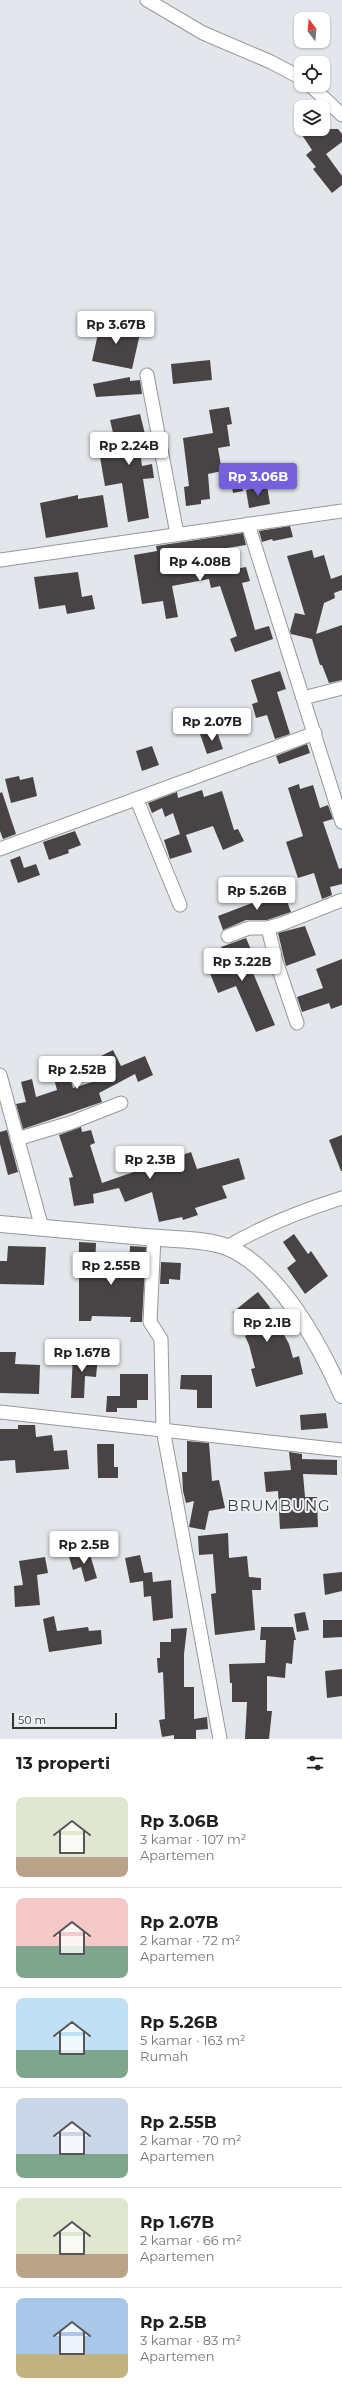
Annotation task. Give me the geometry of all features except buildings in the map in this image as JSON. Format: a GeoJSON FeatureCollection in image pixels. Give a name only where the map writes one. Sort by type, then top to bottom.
{"type":"FeatureCollection","features":[{"type":"Feature","properties":{"kind":"street"},"geometry":{"type":"LineString","coordinates":[[147,0],[203,33],[271,62],[294,74]]}},
{"type":"Feature","properties":{"kind":"street"},"geometry":{"type":"LineString","coordinates":[[317,92],[342,115]]}},
{"type":"Feature","properties":{"kind":"street"},"geometry":{"type":"LineString","coordinates":[[147,375],[177,534]]}},
{"type":"Feature","properties":{"kind":"street"},"geometry":{"type":"LineString","coordinates":[[0,560],[342,511]]}},
{"type":"Feature","properties":{"kind":"street"},"geometry":{"type":"LineString","coordinates":[[248,524],[341,813]]}},
{"type":"Feature","properties":{"kind":"street"},"geometry":{"type":"LineString","coordinates":[[303,698],[342,688]]}},
{"type":"Feature","properties":{"kind":"street"},"geometry":{"type":"LineString","coordinates":[[0,849],[137,800],[315,733]]}},
{"type":"Feature","properties":{"kind":"street"},"geometry":{"type":"LineString","coordinates":[[137,800],[180,905]]}},
{"type":"Feature","properties":{"kind":"street"},"geometry":{"type":"LineString","coordinates":[[228,936],[249,928],[268,928],[342,900]]}},
{"type":"Feature","properties":{"kind":"street"},"geometry":{"type":"LineString","coordinates":[[268,928],[276,961],[297,1023]]}},
{"type":"Feature","properties":{"kind":"street"},"geometry":{"type":"LineString","coordinates":[[0,1075],[42,1228]]}},
{"type":"Feature","properties":{"kind":"street"},"geometry":{"type":"LineString","coordinates":[[17,1139],[70,1123],[121,1103]]}},
{"type":"Feature","properties":{"kind":"street"},"geometry":{"type":"LineString","coordinates":[[227,1247],[254,1230],[288,1216],[342,1198]]}},
{"type":"Feature","properties":{"kind":"street"},"geometry":{"type":"LineString","coordinates":[[0,1224],[190,1240],[227,1247],[254,1264],[284,1294],[313,1336],[342,1395]]}},
{"type":"Feature","properties":{"kind":"street"},"geometry":{"type":"LineString","coordinates":[[154,1238],[150,1322],[161,1339],[163,1429],[220,1739]]}},
{"type":"Feature","properties":{"kind":"street"},"geometry":{"type":"LineString","coordinates":[[0,1412],[342,1450]]}},
{"type":"Feature","properties":{"kind":"district","name":"BRUMBUNG"},"geometry":{"type":"Point","coordinates":[279,1506]}}]}
